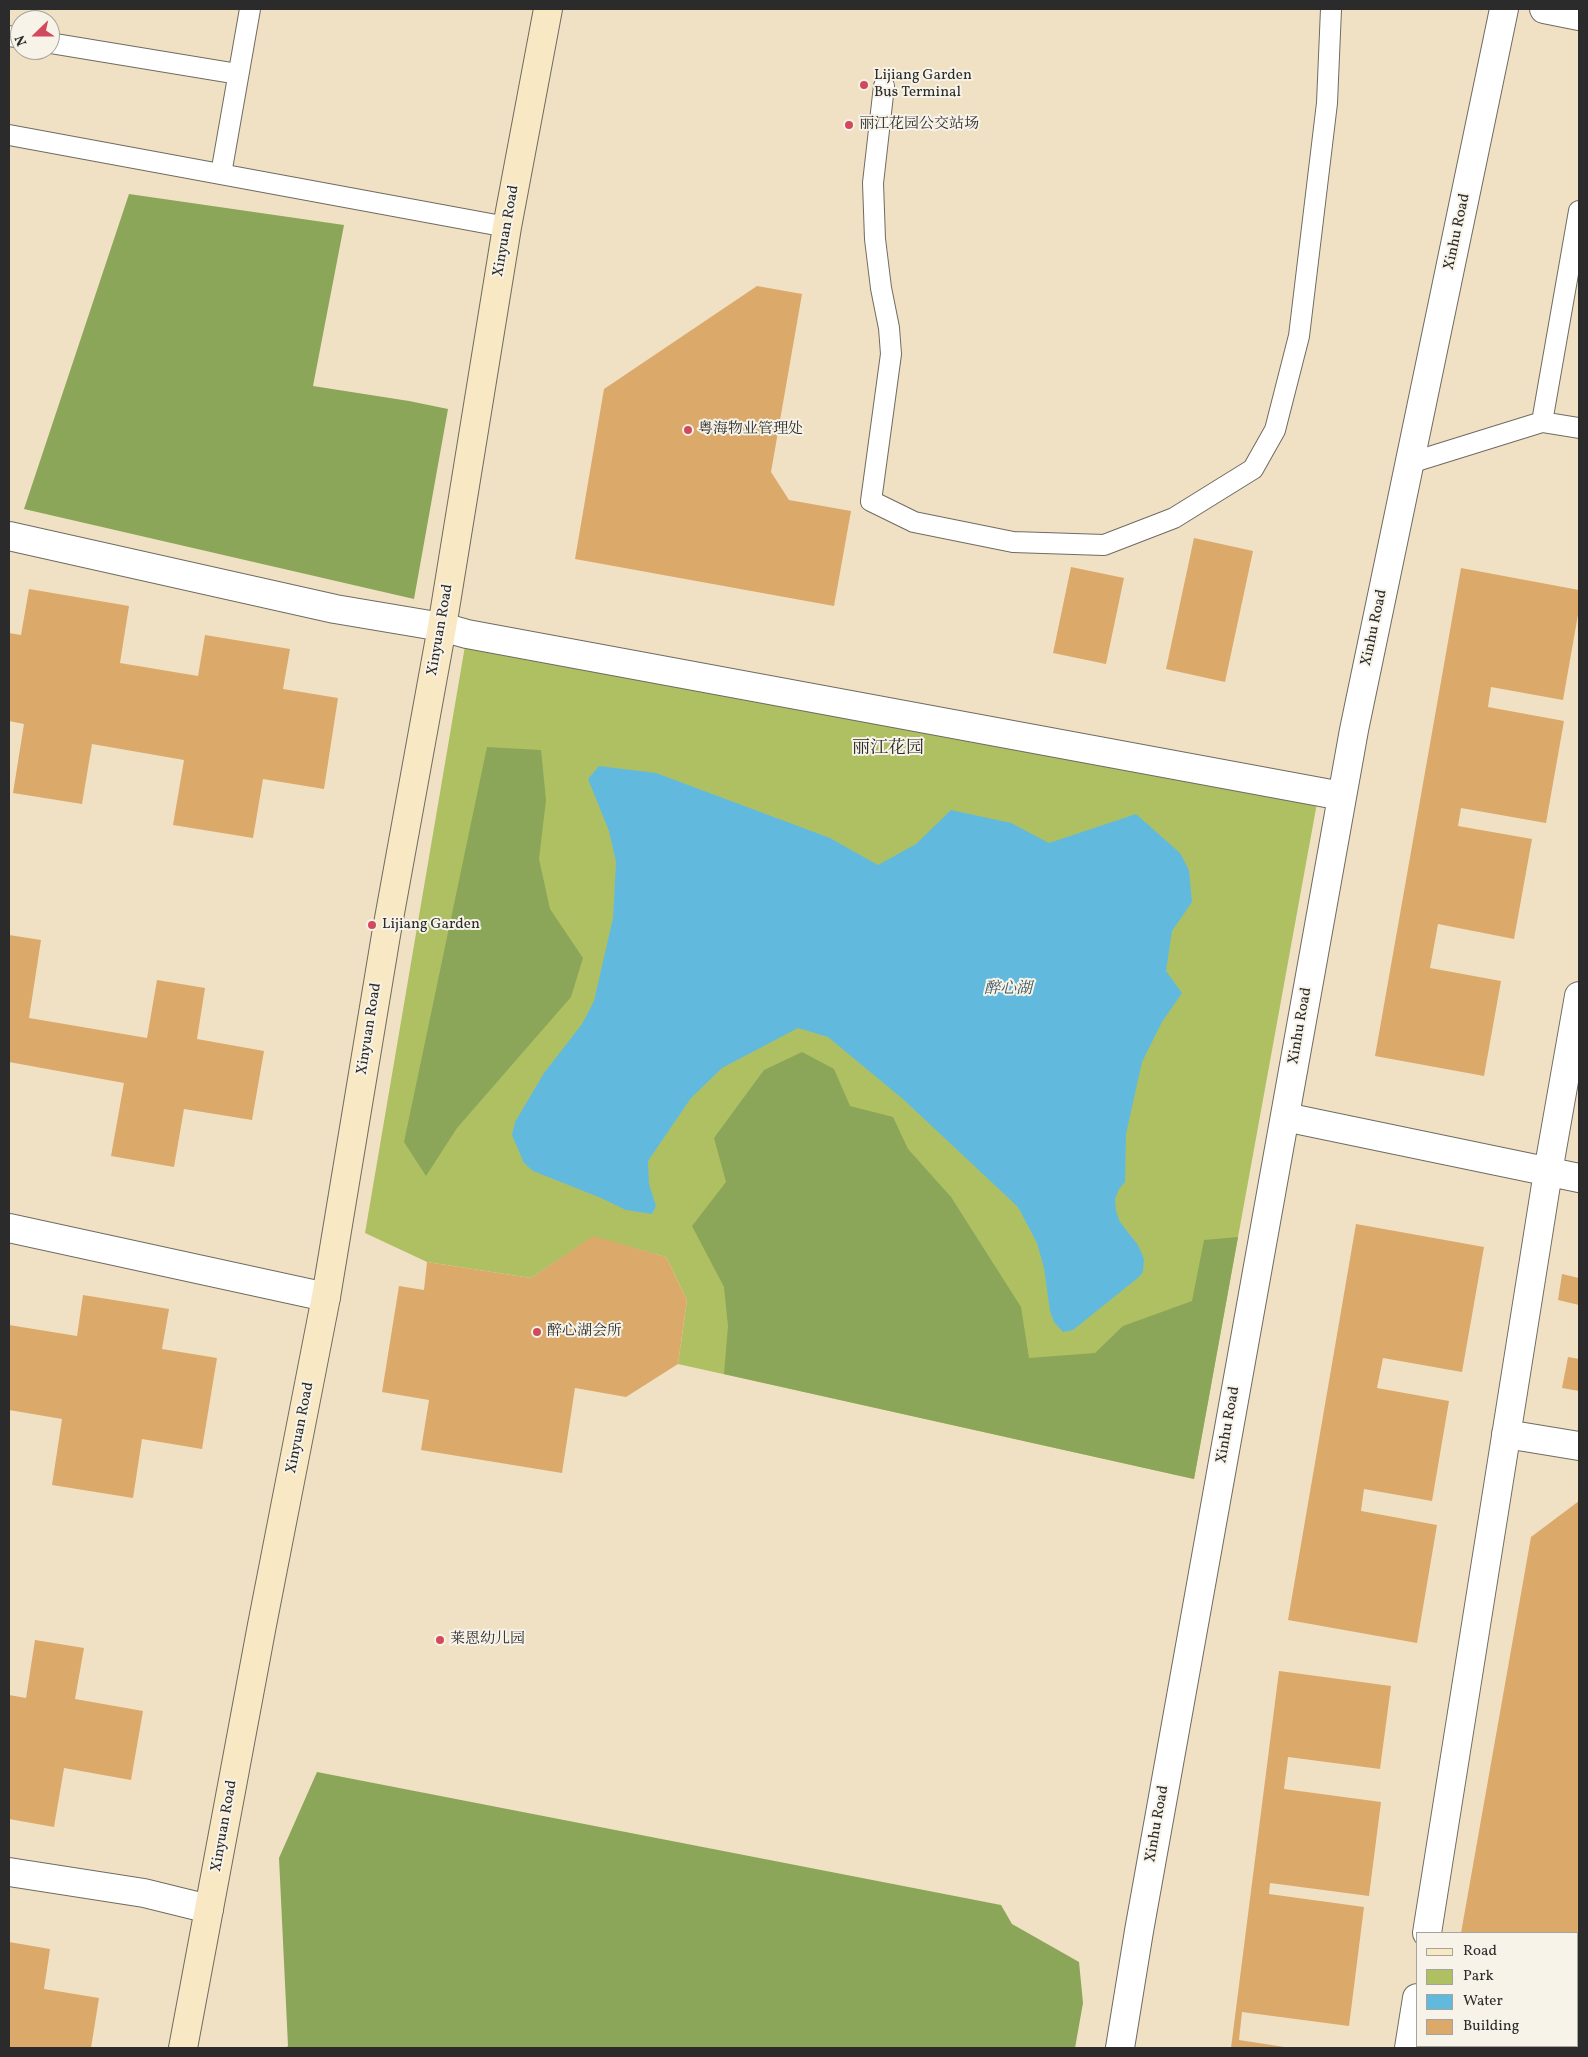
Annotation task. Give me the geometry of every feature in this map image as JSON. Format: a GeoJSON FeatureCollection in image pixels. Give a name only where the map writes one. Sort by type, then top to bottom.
{"type":"FeatureCollection","features":[{"type":"Feature","properties":{"kind":"street","name":"Xinyuan Road"},"geometry":{"type":"LineString","coordinates":[[183,2048],[262,1625],[326,1297],[386,935],[442,627],[508,227],[548,9]]}},
{"type":"Feature","properties":{"kind":"street","name":"Xinhu Road"},"geometry":{"type":"LineString","coordinates":[[1120,2048],[1138,1931],[1342,796],[1504,9]]}},
{"type":"Feature","properties":{"kind":"street"},"geometry":{"type":"LineString","coordinates":[[1544,9],[1579,16]]}},
{"type":"Feature","properties":{"kind":"street"},"geometry":{"type":"LineString","coordinates":[[9,536],[334,609],[442,627],[493,639],[1342,796]]}},
{"type":"Feature","properties":{"kind":"street"},"geometry":{"type":"LineString","coordinates":[[1427,1932],[1548,1172],[1579,996]]}},
{"type":"Feature","properties":{"kind":"street"},"geometry":{"type":"LineString","coordinates":[[1285,1118],[1579,1178]]}},
{"type":"Feature","properties":{"kind":"street"},"geometry":{"type":"LineString","coordinates":[[9,1228],[326,1297]]}},
{"type":"Feature","properties":{"kind":"street"},"geometry":{"type":"LineString","coordinates":[[1506,1434],[1579,1446]]}},
{"type":"Feature","properties":{"kind":"street"},"geometry":{"type":"LineString","coordinates":[[9,1872],[144,1893],[210,1909]]}},
{"type":"Feature","properties":{"kind":"street"},"geometry":{"type":"LineString","coordinates":[[1409,2048],[1416,2004]]}},
{"type":"Feature","properties":{"kind":"lane"},"geometry":{"type":"LineString","coordinates":[[221,174],[250,9]]}},
{"type":"Feature","properties":{"kind":"lane"},"geometry":{"type":"LineString","coordinates":[[884,86],[873,183],[875,239],[881,288],[889,328],[891,354],[872,501],[914,522],[1013,542],[1104,545],[1174,518],[1253,469],[1275,430],[1299,336],[1327,103],[1331,9]]}},
{"type":"Feature","properties":{"kind":"lane"},"geometry":{"type":"LineString","coordinates":[[60,44],[238,74]]}},
{"type":"Feature","properties":{"kind":"lane"},"geometry":{"type":"LineString","coordinates":[[9,135],[508,227]]}},
{"type":"Feature","properties":{"kind":"lane"},"geometry":{"type":"LineString","coordinates":[[1542,422],[1579,211]]}},
{"type":"Feature","properties":{"kind":"lane"},"geometry":{"type":"LineString","coordinates":[[1410,463],[1542,422],[1579,428]]}},
{"type":"Feature","properties":{"kind":"green space"},"geometry":{"type":"Polygon","coordinates":[[[129,194],[344,225],[313,386],[448,409],[414,599],[24,509],[129,194]]]}},
{"type":"Feature","properties":{"kind":"green space"},"geometry":{"type":"Polygon","coordinates":[[[467,634],[1319,792],[1194,1479],[678,1364],[687,1300],[666,1257],[593,1237],[531,1278],[427,1262],[365,1233],[467,634]]]}},
{"type":"Feature","properties":{"kind":"green space"},"geometry":{"type":"Polygon","coordinates":[[[487,747],[541,750],[546,800],[539,859],[550,909],[583,958],[571,997],[457,1128],[426,1176],[404,1142],[487,747]]]}},
{"type":"Feature","properties":{"kind":"green space"},"geometry":{"type":"Polygon","coordinates":[[[802,1052],[834,1069],[850,1106],[893,1117],[908,1149],[951,1197],[1021,1307],[1029,1358],[1095,1353],[1123,1326],[1192,1301],[1204,1240],[1238,1237],[1194,1479],[724,1374],[728,1326],[724,1287],[692,1226],[726,1182],[714,1138],[764,1070],[802,1052]]]}},
{"type":"Feature","properties":{"kind":"green space"},"geometry":{"type":"Polygon","coordinates":[[[317,1772],[1001,1905],[1012,1924],[1079,1962],[1083,2003],[1075,2048],[286,2048],[288,2046],[279,1858],[317,1772]]]}},
{"type":"Feature","properties":{"kind":"water","name":"醉心湖"},"geometry":{"type":"Polygon","coordinates":[[[599,766],[656,773],[830,838],[878,865],[916,844],[951,810],[1011,823],[1049,843],[1136,814],[1180,853],[1189,870],[1192,902],[1172,931],[1166,971],[1182,993],[1162,1022],[1142,1062],[1126,1134],[1125,1182],[1119,1189],[1115,1199],[1116,1211],[1120,1222],[1138,1245],[1144,1259],[1143,1272],[1139,1277],[1073,1330],[1063,1332],[1054,1322],[1050,1311],[1044,1268],[1037,1243],[1018,1207],[904,1100],[828,1037],[798,1028],[722,1068],[691,1098],[648,1161],[649,1184],[656,1206],[652,1214],[626,1210],[533,1171],[524,1163],[512,1135],[515,1122],[544,1073],[582,1024],[594,1001],[613,918],[616,862],[609,831],[588,779],[599,766]]]}},
{"type":"Feature","properties":{"kind":"building","name":"粤海物业管理处"},"geometry":{"type":"Polygon","coordinates":[[[757,286],[802,294],[771,472],[789,500],[851,511],[834,606],[575,559],[604,389],[757,286]]]}},
{"type":"Feature","properties":{"kind":"building"},"geometry":{"type":"Polygon","coordinates":[[[1194,538],[1253,551],[1225,682],[1166,669],[1194,538]]]}},
{"type":"Feature","properties":{"kind":"building"},"geometry":{"type":"Polygon","coordinates":[[[1071,567],[1124,578],[1106,664],[1053,653],[1071,567]]]}},
{"type":"Feature","properties":{"kind":"building"},"geometry":{"type":"Polygon","coordinates":[[[1461,568],[1579,590],[1579,609],[1563,700],[1491,687],[1488,707],[1564,721],[1546,823],[1461,808],[1458,826],[1532,839],[1514,939],[1438,924],[1430,968],[1501,981],[1484,1076],[1375,1056],[1461,568]]]}},
{"type":"Feature","properties":{"kind":"building"},"geometry":{"type":"Polygon","coordinates":[[[29,589],[129,606],[120,663],[198,676],[205,635],[290,649],[283,689],[338,698],[324,789],[263,779],[253,838],[173,825],[184,760],[92,744],[82,804],[13,793],[24,724],[9,721],[9,633],[21,635],[29,589]]]}},
{"type":"Feature","properties":{"kind":"building"},"geometry":{"type":"Polygon","coordinates":[[[9,935],[41,940],[29,1018],[147,1038],[157,980],[205,988],[197,1039],[264,1051],[252,1120],[184,1109],[174,1167],[111,1156],[124,1083],[9,1062],[9,935]]]}},
{"type":"Feature","properties":{"kind":"building"},"geometry":{"type":"Polygon","coordinates":[[[1356,1224],[1484,1247],[1462,1372],[1383,1358],[1377,1388],[1449,1401],[1432,1501],[1364,1489],[1361,1511],[1437,1525],[1417,1643],[1288,1620],[1356,1224]]]}},
{"type":"Feature","properties":{"kind":"building","name":"醉心湖会所"},"geometry":{"type":"Polygon","coordinates":[[[593,1236],[666,1257],[687,1300],[678,1364],[626,1397],[575,1388],[562,1473],[421,1450],[429,1400],[382,1392],[399,1286],[424,1290],[427,1262],[531,1278],[593,1236]]]}},
{"type":"Feature","properties":{"kind":"building"},"geometry":{"type":"Polygon","coordinates":[[[1562,1274],[1579,1278],[1579,1305],[1558,1300],[1562,1274]]]}},
{"type":"Feature","properties":{"kind":"building"},"geometry":{"type":"Polygon","coordinates":[[[83,1295],[169,1309],[162,1349],[217,1358],[202,1449],[142,1439],[133,1498],[52,1485],[62,1419],[9,1410],[9,1325],[77,1336],[83,1295]]]}},
{"type":"Feature","properties":{"kind":"building"},"geometry":{"type":"Polygon","coordinates":[[[1568,1357],[1579,1359],[1579,1391],[1562,1388],[1568,1357]]]}},
{"type":"Feature","properties":{"kind":"building"},"geometry":{"type":"Polygon","coordinates":[[[1579,1501],[1578,1933],[1461,1932],[1531,1537],[1579,1501]]]}},
{"type":"Feature","properties":{"kind":"building"},"geometry":{"type":"Polygon","coordinates":[[[35,1640],[84,1648],[75,1699],[143,1711],[131,1780],[64,1768],[54,1827],[9,1819],[9,1695],[26,1698],[35,1640]]]}},
{"type":"Feature","properties":{"kind":"building"},"geometry":{"type":"Polygon","coordinates":[[[1279,1671],[1391,1686],[1380,1769],[1288,1757],[1284,1789],[1381,1802],[1369,1896],[1270,1883],[1269,1894],[1364,1907],[1349,2026],[1242,2012],[1239,2040],[1291,2048],[1231,2048],[1279,1671]]]}},
{"type":"Feature","properties":{"kind":"building"},"geometry":{"type":"Polygon","coordinates":[[[9,1942],[50,1949],[44,1989],[99,1998],[91,2048],[9,2048],[9,1942]]]}},
{"type":"Feature","properties":{"kind":"building"},"geometry":{"type":"Polygon","coordinates":[[[1470,2047],[1555,2048],[1471,2048],[1470,2047]]]}},
{"type":"Feature","properties":{"kind":"place","name":"Lijiang Garden Bus Terminal"},"geometry":{"type":"Point","coordinates":[864,85]}},
{"type":"Feature","properties":{"kind":"place","name":"丽江花园公交站场"},"geometry":{"type":"Point","coordinates":[849,125]}},
{"type":"Feature","properties":{"kind":"place","name":"粤海物业管理处"},"geometry":{"type":"Point","coordinates":[688,430]}},
{"type":"Feature","properties":{"kind":"place","name":"Lijiang Garden"},"geometry":{"type":"Point","coordinates":[372,925]}},
{"type":"Feature","properties":{"kind":"place","name":"醉心湖会所"},"geometry":{"type":"Point","coordinates":[537,1332]}},
{"type":"Feature","properties":{"kind":"place","name":"莱恩幼儿园"},"geometry":{"type":"Point","coordinates":[440,1640]}},
{"type":"Feature","properties":{"kind":"district","name":"丽江花园"},"geometry":{"type":"Point","coordinates":[888,750]}}]}
